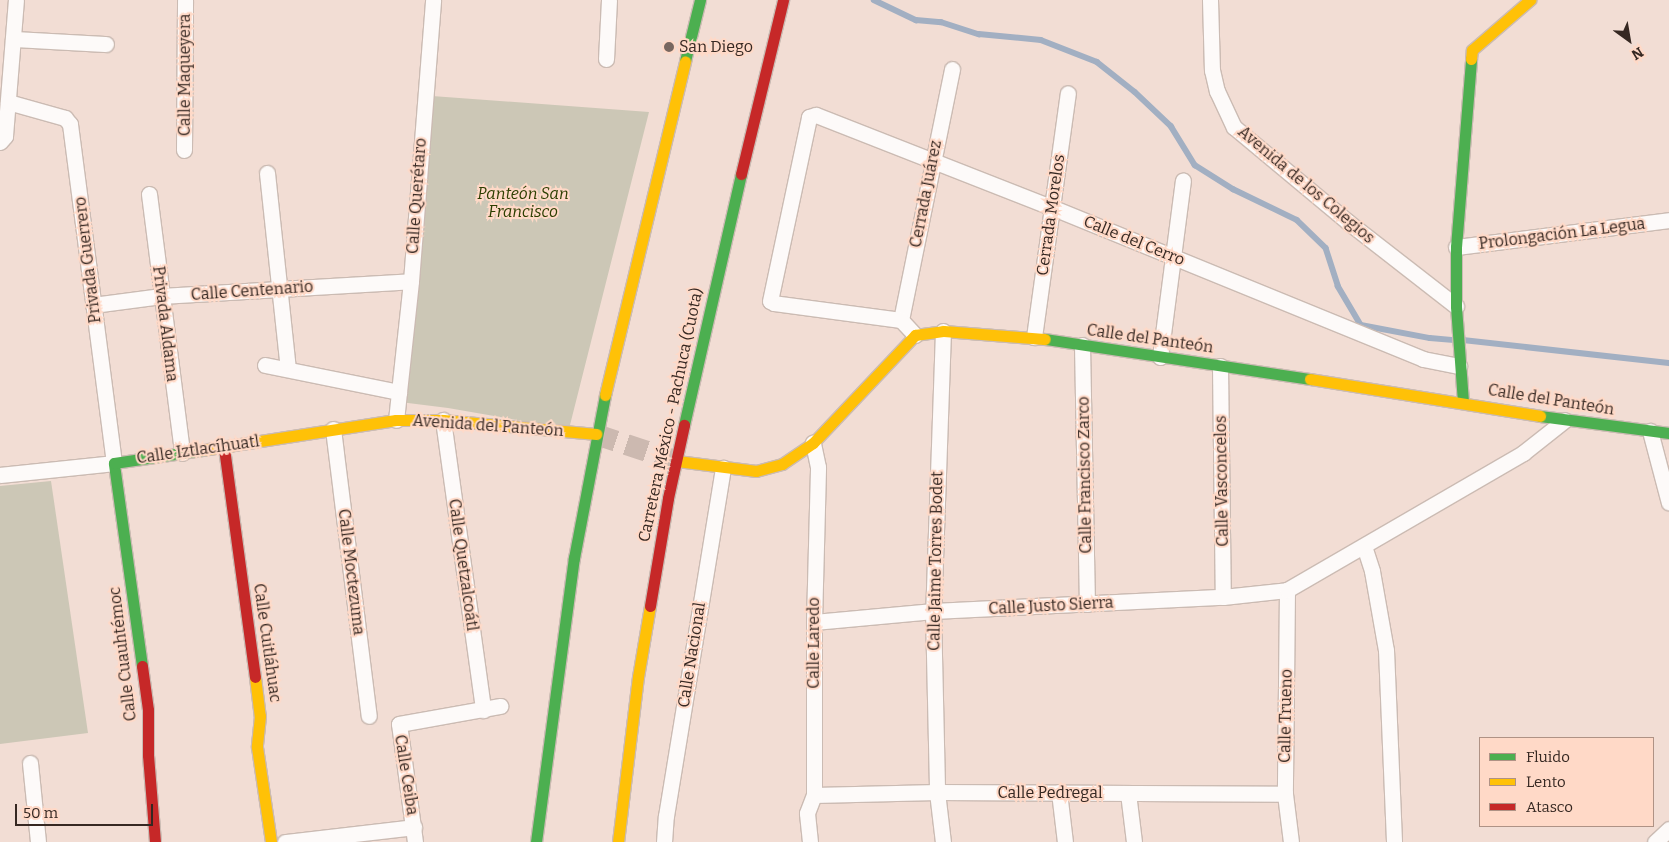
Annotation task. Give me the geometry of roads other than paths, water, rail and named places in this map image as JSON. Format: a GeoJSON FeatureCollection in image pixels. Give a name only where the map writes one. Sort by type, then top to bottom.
{"type":"FeatureCollection","features":[{"type":"Feature","properties":{"kind":"main road"},"geometry":{"type":"LineString","coordinates":[[536,842],[573,567],[590,468],[605,396],[700,0]]}},
{"type":"Feature","properties":{"kind":"main road","name":"Carretera México - Pachuca (Cuota)"},"geometry":{"type":"LineString","coordinates":[[618,842],[638,677],[668,498],[749,138],[783,0]]}},
{"type":"Feature","properties":{"kind":"main road"},"geometry":{"type":"LineString","coordinates":[[1463,402],[1456,306],[1456,248],[1472,50],[1526,2]]}},
{"type":"Feature","properties":{"kind":"main road","name":"Calle del Panteón"},"geometry":{"type":"LineString","coordinates":[[915,335],[942,331],[1034,337],[1463,402],[1566,420],[1669,433]]}},
{"type":"Feature","properties":{"kind":"main road"},"geometry":{"type":"LineString","coordinates":[[677,461],[756,471],[782,464],[813,443],[915,335]]}},
{"type":"Feature","properties":{"kind":"main road","name":"Calle Iztlacíhuatl"},"geometry":{"type":"LineString","coordinates":[[114,463],[224,448],[396,420]]}},
{"type":"Feature","properties":{"kind":"main road","name":"Avenida del Panteón"},"geometry":{"type":"LineString","coordinates":[[396,420],[443,420],[596,434]]}},
{"type":"Feature","properties":{"kind":"main road","name":"Calle Cuitláhuac"},"geometry":{"type":"LineString","coordinates":[[224,448],[260,716],[257,747],[271,842]]}},
{"type":"Feature","properties":{"kind":"main road","name":"Calle Cuauhtémoc"},"geometry":{"type":"LineString","coordinates":[[114,463],[148,710],[148,755],[156,842]]}},
{"type":"Feature","properties":{"kind":"street"},"geometry":{"type":"LineString","coordinates":[[1,141],[8,102],[16,0]]}},
{"type":"Feature","properties":{"kind":"street","name":"Calle Maqueyera"},"geometry":{"type":"LineString","coordinates":[[184,150],[185,0]]}},
{"type":"Feature","properties":{"kind":"street","name":"Calle Querétaro"},"geometry":{"type":"LineString","coordinates":[[399,392],[411,281],[432,0]]}},
{"type":"Feature","properties":{"kind":"street"},"geometry":{"type":"LineString","coordinates":[[606,59],[610,0]]}},
{"type":"Feature","properties":{"kind":"street","name":"Avenida de los Colegios"},"geometry":{"type":"LineString","coordinates":[[1210,0],[1212,70],[1217,91],[1234,127],[1348,222],[1456,306]]}},
{"type":"Feature","properties":{"kind":"street"},"geometry":{"type":"LineString","coordinates":[[13,39],[106,44]]}},
{"type":"Feature","properties":{"kind":"street","name":"Cerrada Juárez"},"geometry":{"type":"LineString","coordinates":[[901,320],[952,69]]}},
{"type":"Feature","properties":{"kind":"street","name":"Cerrada Morelos"},"geometry":{"type":"LineString","coordinates":[[1034,337],[1068,93]]}},
{"type":"Feature","properties":{"kind":"street","name":"Privada Guerrero"},"geometry":{"type":"LineString","coordinates":[[8,102],[65,118],[70,124],[114,463]]}},
{"type":"Feature","properties":{"kind":"street","name":"Calle del Cerro"},"geometry":{"type":"LineString","coordinates":[[901,320],[770,301],[809,117],[816,115],[1051,207],[1423,359],[1459,366]]}},
{"type":"Feature","properties":{"kind":"street"},"geometry":{"type":"LineString","coordinates":[[267,173],[288,368]]}},
{"type":"Feature","properties":{"kind":"street"},"geometry":{"type":"LineString","coordinates":[[1160,357],[1183,180]]}},
{"type":"Feature","properties":{"kind":"street","name":"Privada Aldama"},"geometry":{"type":"LineString","coordinates":[[149,194],[182,454]]}},
{"type":"Feature","properties":{"kind":"street","name":"Prolongación La Legua"},"geometry":{"type":"LineString","coordinates":[[1456,248],[1669,220]]}},
{"type":"Feature","properties":{"kind":"street","name":"Calle Centenario"},"geometry":{"type":"LineString","coordinates":[[93,305],[161,296],[411,281]]}},
{"type":"Feature","properties":{"kind":"street"},"geometry":{"type":"LineString","coordinates":[[901,320],[915,335]]}},
{"type":"Feature","properties":{"kind":"street","name":"Calle Jaime Torres Bodet"},"geometry":{"type":"LineString","coordinates":[[942,331],[933,611],[937,792],[943,842]]}},
{"type":"Feature","properties":{"kind":"street","name":"Calle Francisco Zarco"},"geometry":{"type":"LineString","coordinates":[[1082,345],[1087,604]]}},
{"type":"Feature","properties":{"kind":"street","name":"Avenida del Panteón"},"geometry":{"type":"LineString","coordinates":[[264,365],[288,368],[399,392],[396,420]]}},
{"type":"Feature","properties":{"kind":"street","name":"Calle Vasconcelos"},"geometry":{"type":"LineString","coordinates":[[1220,366],[1223,597]]}},
{"type":"Feature","properties":{"kind":"street","name":"Calle Quetzalcoátl"},"geometry":{"type":"LineString","coordinates":[[443,420],[483,710]]}},
{"type":"Feature","properties":{"kind":"street"},"geometry":{"type":"LineString","coordinates":[[1287,590],[1524,454],[1566,420]]}},
{"type":"Feature","properties":{"kind":"street","name":"Calle Moctezuma"},"geometry":{"type":"LineString","coordinates":[[333,429],[369,716]]}},
{"type":"Feature","properties":{"kind":"street"},"geometry":{"type":"LineString","coordinates":[[1650,431],[1669,503]]}},
{"type":"Feature","properties":{"kind":"street","name":"Calle Laredo"},"geometry":{"type":"LineString","coordinates":[[810,842],[807,813],[814,795],[814,622],[818,467],[813,443]]}},
{"type":"Feature","properties":{"kind":"street","name":"Calle Iztlacíhuatl"},"geometry":{"type":"LineString","coordinates":[[0,475],[114,463]]}},
{"type":"Feature","properties":{"kind":"street","name":"Calle Nacional"},"geometry":{"type":"LineString","coordinates":[[664,842],[666,816],[723,468]]}},
{"type":"Feature","properties":{"kind":"street"},"geometry":{"type":"LineString","coordinates":[[1364,546],[1372,570],[1386,650],[1394,842]]}},
{"type":"Feature","properties":{"kind":"street","name":"Calle Justo Sierra"},"geometry":{"type":"LineString","coordinates":[[814,622],[933,611],[1223,597],[1287,590]]}},
{"type":"Feature","properties":{"kind":"street","name":"Calle Trueno"},"geometry":{"type":"LineString","coordinates":[[1287,590],[1285,794],[1291,842]]}},
{"type":"Feature","properties":{"kind":"street"},"geometry":{"type":"LineString","coordinates":[[483,710],[500,706]]}},
{"type":"Feature","properties":{"kind":"street","name":"Calle Ceiba"},"geometry":{"type":"LineString","coordinates":[[415,842],[399,724],[483,710]]}},
{"type":"Feature","properties":{"kind":"street"},"geometry":{"type":"LineString","coordinates":[[30,762],[38,842]]}},
{"type":"Feature","properties":{"kind":"street","name":"Calle Pedregal"},"geometry":{"type":"LineString","coordinates":[[814,795],[937,792],[1285,794]]}},
{"type":"Feature","properties":{"kind":"street"},"geometry":{"type":"LineString","coordinates":[[1059,792],[1065,842]]}},
{"type":"Feature","properties":{"kind":"street"},"geometry":{"type":"LineString","coordinates":[[1128,793],[1134,842]]}},
{"type":"Feature","properties":{"kind":"street"},"geometry":{"type":"LineString","coordinates":[[286,842],[414,827]]}},
{"type":"Feature","properties":{"kind":"street"},"geometry":{"type":"LineString","coordinates":[[1655,842],[1669,829]]}},
{"type":"Feature","properties":{"kind":"waterway"},"geometry":{"type":"LineString","coordinates":[[874,0],[916,20],[941,22],[979,34],[1041,40],[1097,62],[1135,92],[1171,126],[1195,165],[1233,189],[1297,220],[1326,248],[1338,286],[1361,325],[1430,338],[1454,340]]}},
{"type":"Feature","properties":{"kind":"waterway"},"geometry":{"type":"LineString","coordinates":[[1463,340],[1669,363]]}},
{"type":"Feature","properties":{"kind":"tunnel"},"geometry":{"type":"LineString","coordinates":[[596,434],[677,461]]}},
{"type":"Feature","properties":{"kind":"place","name":"San Diego"},"geometry":{"type":"Point","coordinates":[669,47]}},
{"type":"Feature","properties":{"kind":"park label","name":"Panteón San Francisco"},"geometry":{"type":"Point","coordinates":[523,203]}}]}
